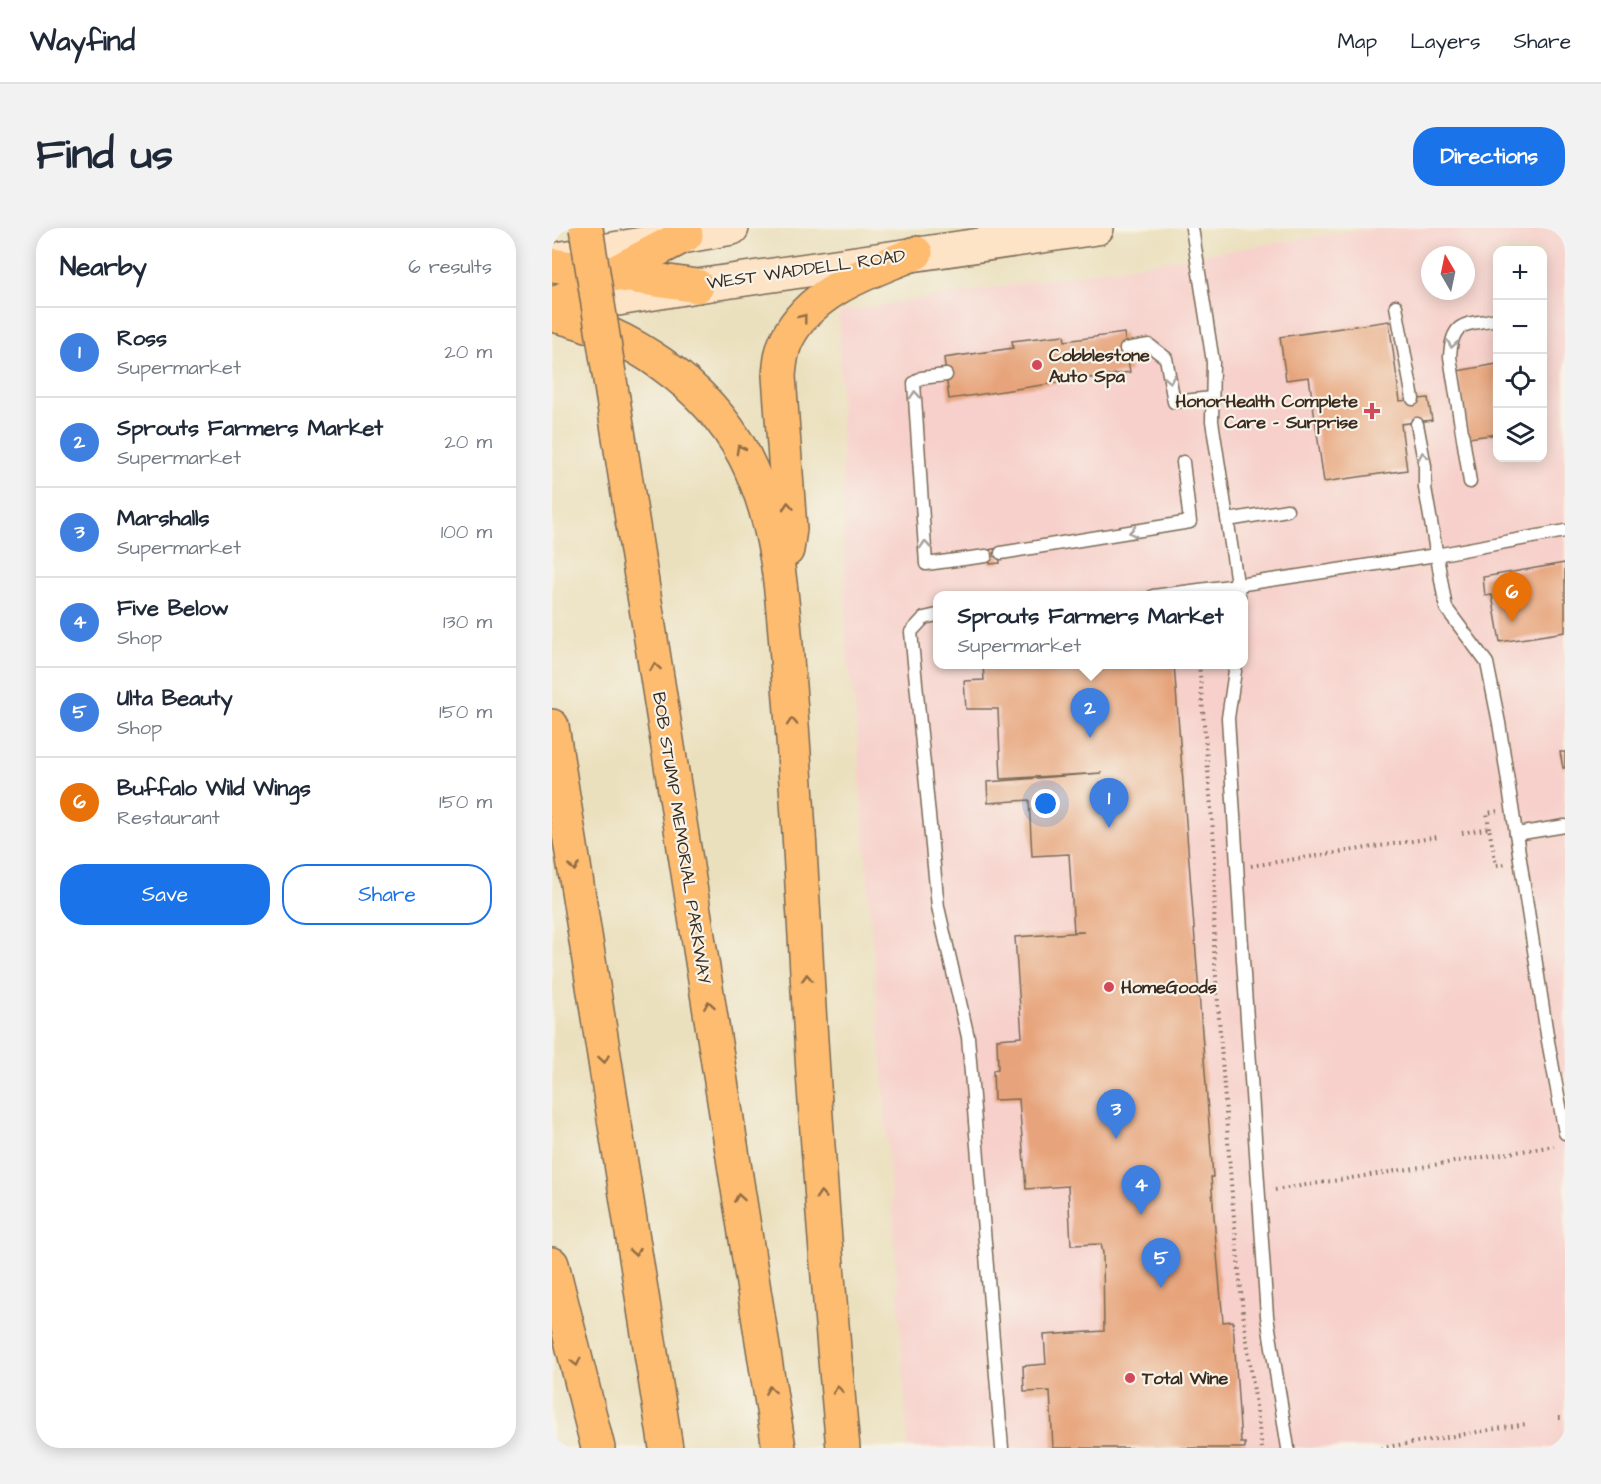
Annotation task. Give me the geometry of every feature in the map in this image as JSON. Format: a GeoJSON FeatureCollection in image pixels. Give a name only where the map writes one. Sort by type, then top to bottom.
{"type":"FeatureCollection","features":[{"type":"Feature","properties":{"kind":"highway","name":"BOB STUMP MEMORIAL PARKWAY"},"geometry":{"type":"LineString","coordinates":[[586,228],[779,1448]]}},
{"type":"Feature","properties":{"kind":"highway"},"geometry":{"type":"LineString","coordinates":[[552,257],[603,228]]}},
{"type":"Feature","properties":{"kind":"highway"},"geometry":{"type":"LineString","coordinates":[[552,305],[686,236]]}},
{"type":"Feature","properties":{"kind":"highway"},"geometry":{"type":"LineString","coordinates":[[781,585],[790,529],[779,376],[781,358],[787,339],[806,312],[844,283],[916,253]]}},
{"type":"Feature","properties":{"kind":"highway"},"geometry":{"type":"LineString","coordinates":[[552,264],[697,286]]}},
{"type":"Feature","properties":{"kind":"highway"},"geometry":{"type":"LineString","coordinates":[[552,315],[595,327],[638,349],[680,379],[714,412],[733,435],[763,501],[781,585],[797,780],[816,1127],[843,1448]]}},
{"type":"Feature","properties":{"kind":"highway"},"geometry":{"type":"LineString","coordinates":[[552,726],[666,1448]]}},
{"type":"Feature","properties":{"kind":"highway"},"geometry":{"type":"LineString","coordinates":[[552,1264],[598,1448]]}},
{"type":"Feature","properties":{"kind":"main road"},"geometry":{"type":"LineString","coordinates":[[552,257],[732,228]]}},
{"type":"Feature","properties":{"kind":"main road","name":"WEST WADDELL ROAD"},"geometry":{"type":"LineString","coordinates":[[552,310],[916,253],[1097,228]]}},
{"type":"Feature","properties":{"kind":"lane"},"geometry":{"type":"LineString","coordinates":[[1192,228],[1213,362],[1211,412],[1239,590],[1565,531]]}},
{"type":"Feature","properties":{"kind":"lane"},"geometry":{"type":"LineString","coordinates":[[1396,306],[1413,399]]}},
{"type":"Feature","properties":{"kind":"lane"},"geometry":{"type":"LineString","coordinates":[[1470,482],[1450,357],[1451,343],[1454,332],[1463,325],[1493,320]]}},
{"type":"Feature","properties":{"kind":"lane"},"geometry":{"type":"LineString","coordinates":[[1126,349],[1149,345],[1166,358],[1174,402],[1212,398]]}},
{"type":"Feature","properties":{"kind":"lane"},"geometry":{"type":"LineString","coordinates":[[946,375],[921,378],[914,383],[926,564],[986,556]]}},
{"type":"Feature","properties":{"kind":"lane"},"geometry":{"type":"LineString","coordinates":[[1418,424],[1425,466],[1425,488],[1446,608],[1487,663],[1565,1133]]}},
{"type":"Feature","properties":{"kind":"lane"},"geometry":{"type":"LineString","coordinates":[[1001,553],[1190,522],[1183,462]]}},
{"type":"Feature","properties":{"kind":"lane"},"geometry":{"type":"LineString","coordinates":[[1228,520],[1287,510]]}},
{"type":"Feature","properties":{"kind":"lane"},"geometry":{"type":"LineString","coordinates":[[933,616],[924,618],[911,632],[938,907],[969,1036],[1002,1448]]}},
{"type":"Feature","properties":{"kind":"lane"},"geometry":{"type":"LineString","coordinates":[[1235,669],[1228,718],[1267,1316],[1288,1448]]}},
{"type":"Feature","properties":{"kind":"lane"},"geometry":{"type":"LineString","coordinates":[[1516,834],[1565,826]]}},
{"type":"Feature","properties":{"kind":"path"},"geometry":{"type":"LineString","coordinates":[[1198,669],[1215,855],[1214,950],[1233,1196],[1243,1314],[1262,1448]]}},
{"type":"Feature","properties":{"kind":"path"},"geometry":{"type":"LineString","coordinates":[[1499,811],[1487,813],[1496,865],[1507,863]]}},
{"type":"Feature","properties":{"kind":"path"},"geometry":{"type":"LineString","coordinates":[[1462,833],[1490,828]]}},
{"type":"Feature","properties":{"kind":"path"},"geometry":{"type":"LineString","coordinates":[[1250,866],[1438,837]]}},
{"type":"Feature","properties":{"kind":"path"},"geometry":{"type":"LineString","coordinates":[[1233,1196],[1554,1146]]}},
{"type":"Feature","properties":{"kind":"path"},"geometry":{"type":"LineString","coordinates":[[1559,1418],[1565,1418]]}},
{"type":"Feature","properties":{"kind":"path"},"geometry":{"type":"LineString","coordinates":[[1381,1448],[1526,1424]]}},
{"type":"Feature","properties":{"kind":"shaded area"},"geometry":{"type":"Polygon","coordinates":[[[1369,228],[1565,228],[1565,1448],[908,1448],[854,697],[846,648],[839,312],[1369,228]]]}},
{"type":"Feature","properties":{"kind":"building","name":"HonorHealth Complete Care - Surprise"},"geometry":{"type":"Polygon","coordinates":[[[1389,321],[1400,401],[1428,398],[1432,420],[1401,424],[1407,470],[1324,482],[1309,377],[1286,380],[1280,337],[1389,321]]]}},
{"type":"Feature","properties":{"kind":"building","name":"Cobblestone Auto Spa"},"geometry":{"type":"Polygon","coordinates":[[[1124,333],[1130,372],[949,399],[944,358],[1013,348],[1012,341],[1064,335],[1065,341],[1124,333]]]}},
{"type":"Feature","properties":{"kind":"building"},"geometry":{"type":"Polygon","coordinates":[[[1493,365],[1493,435],[1469,438],[1457,371],[1493,365]]]}},
{"type":"Feature","properties":{"kind":"building"},"geometry":{"type":"Polygon","coordinates":[[[998,548],[1000,563],[990,564],[988,550],[998,548]]]}},
{"type":"Feature","properties":{"kind":"building"},"geometry":{"type":"Polygon","coordinates":[[[1565,563],[1565,632],[1500,642],[1492,595],[1485,596],[1483,577],[1565,563]]]}},
{"type":"Feature","properties":{"kind":"building"},"geometry":{"type":"Polygon","coordinates":[[[983,669],[1174,669],[1223,1322],[1233,1321],[1241,1443],[1245,1443],[1245,1448],[1053,1448],[1050,1391],[1024,1392],[1023,1366],[1046,1364],[1044,1335],[1104,1331],[1103,1253],[1101,1244],[1071,1245],[1068,1186],[1026,1189],[1019,1099],[994,1100],[993,1070],[998,1069],[997,1039],[1022,1037],[1015,937],[1084,932],[1074,932],[1069,854],[1032,856],[1029,800],[988,803],[987,782],[1102,773],[1001,779],[998,709],[966,709],[964,681],[984,680],[983,669]]]}},
{"type":"Feature","properties":{"kind":"building"},"geometry":{"type":"Polygon","coordinates":[[[1560,752],[1565,752],[1565,768],[1563,768],[1560,752]]]}},
{"type":"Feature","properties":{"kind":"place","name":"Cobblestone Auto Spa"},"geometry":{"type":"Point","coordinates":[1037,365]}},
{"type":"Feature","properties":{"kind":"place","name":"HonorHealth Complete Care - Surprise"},"geometry":{"type":"Point","coordinates":[1372,411]}},
{"type":"Feature","properties":{"kind":"place","name":"Buffalo Wild Wings"},"geometry":{"type":"Point","coordinates":[1512,622]}},
{"type":"Feature","properties":{"kind":"place","name":"Sprouts Farmers Market"},"geometry":{"type":"Point","coordinates":[1090,738]}},
{"type":"Feature","properties":{"kind":"place","name":"Ross"},"geometry":{"type":"Point","coordinates":[1109,828]}},
{"type":"Feature","properties":{"kind":"place","name":"HomeGoods"},"geometry":{"type":"Point","coordinates":[1109,987]}},
{"type":"Feature","properties":{"kind":"place","name":"Marshalls"},"geometry":{"type":"Point","coordinates":[1116,1139]}},
{"type":"Feature","properties":{"kind":"place","name":"Five Below"},"geometry":{"type":"Point","coordinates":[1141,1215]}},
{"type":"Feature","properties":{"kind":"place","name":"Ulta Beauty"},"geometry":{"type":"Point","coordinates":[1161,1288]}},
{"type":"Feature","properties":{"kind":"place","name":"Total Wine"},"geometry":{"type":"Point","coordinates":[1130,1378]}}]}
